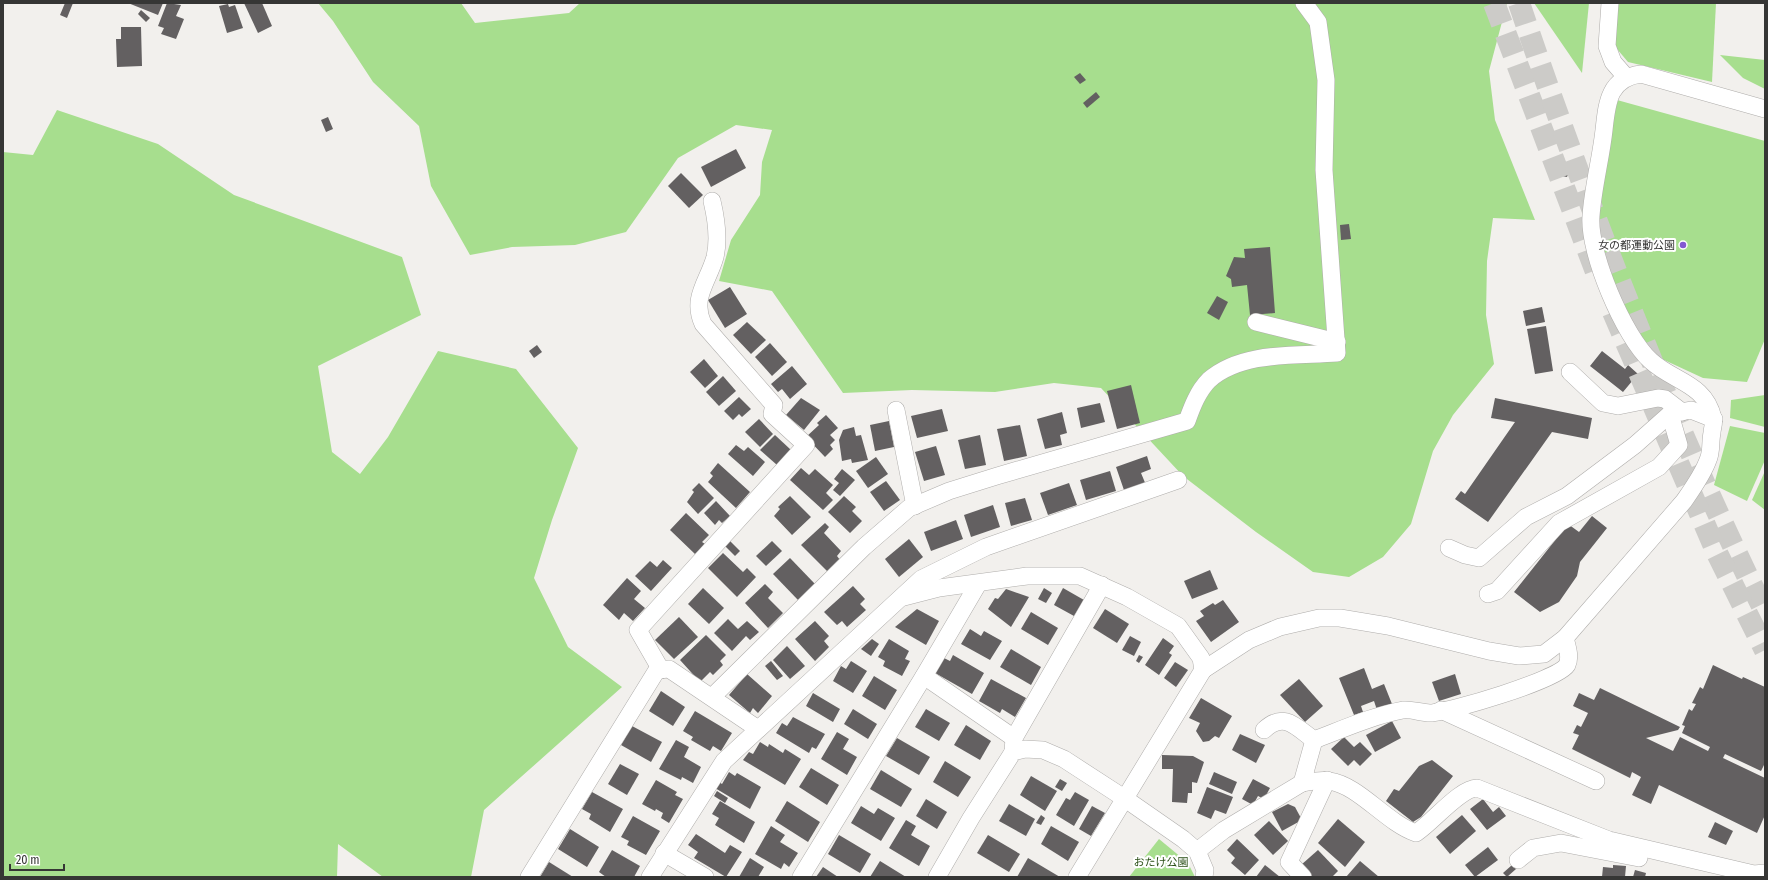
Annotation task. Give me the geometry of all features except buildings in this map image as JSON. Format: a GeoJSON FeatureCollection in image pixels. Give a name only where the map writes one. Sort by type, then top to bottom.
{"type":"FeatureCollection","features":[{"type":"Feature","properties":{"kind":"street"},"geometry":{"type":"LineString","coordinates":[[712,697],[864,547],[909,508],[949,491],[1187,421],[1194,401],[1209,381],[1230,368],[1257,359],[1337,353],[1324,170],[1326,80],[1318,22],[1304,3]]}},
{"type":"Feature","properties":{"kind":"street"},"geometry":{"type":"LineString","coordinates":[[1610,3],[1607,68],[1626,77]]}},
{"type":"Feature","properties":{"kind":"street"},"geometry":{"type":"LineString","coordinates":[[1077,877],[1203,670],[1249,640],[1280,627],[1319,618],[1340,618],[1388,626],[1489,651],[1519,656],[1544,654],[1565,638],[1673,513],[1692,488],[1709,458],[1714,419],[1705,397],[1664,371],[1638,347],[1600,269],[1593,245],[1590,217],[1602,149],[1606,111],[1613,90],[1619,81],[1626,77],[1641,74],[1660,78],[1765,109]]}},
{"type":"Feature","properties":{"kind":"street"},"geometry":{"type":"LineString","coordinates":[[661,670],[638,630],[806,445],[772,414],[774,404],[703,324],[698,313],[698,299],[715,256],[716,218],[712,201]]}},
{"type":"Feature","properties":{"kind":"street"},"geometry":{"type":"LineString","coordinates":[[1256,322],[1337,342]]}},
{"type":"Feature","properties":{"kind":"street"},"geometry":{"type":"LineString","coordinates":[[1488,594],[1497,590],[1559,523],[1659,467],[1679,445],[1676,413],[1665,398],[1618,406],[1603,403],[1570,372]]}},
{"type":"Feature","properties":{"kind":"street"},"geometry":{"type":"LineString","coordinates":[[896,410],[915,506]]}},
{"type":"Feature","properties":{"kind":"street"},"geometry":{"type":"LineString","coordinates":[[1449,548],[1465,555],[1479,558],[1496,545],[1526,517],[1568,496],[1676,413],[1691,410],[1714,419]]}},
{"type":"Feature","properties":{"kind":"street"},"geometry":{"type":"LineString","coordinates":[[650,877],[724,761],[922,579],[986,547],[1178,480]]}},
{"type":"Feature","properties":{"kind":"street"},"geometry":{"type":"LineString","coordinates":[[904,597],[939,588],[978,584],[1027,576],[1080,576],[1102,585],[1165,616],[1178,626],[1201,658],[1203,670]]}},
{"type":"Feature","properties":{"kind":"street"},"geometry":{"type":"LineString","coordinates":[[801,877],[924,676],[978,584]]}},
{"type":"Feature","properties":{"kind":"street"},"geometry":{"type":"LineString","coordinates":[[937,877],[1014,745],[1102,585]]}},
{"type":"Feature","properties":{"kind":"street"},"geometry":{"type":"LineString","coordinates":[[1314,740],[1375,717],[1405,710],[1431,713],[1533,684],[1561,671],[1567,665],[1569,658],[1565,638]]}},
{"type":"Feature","properties":{"kind":"street"},"geometry":{"type":"LineString","coordinates":[[529,877],[657,670],[669,669],[758,729]]}},
{"type":"Feature","properties":{"kind":"street"},"geometry":{"type":"LineString","coordinates":[[924,676],[1014,745],[1025,749],[1043,750],[1064,759],[1183,838],[1197,851],[1205,870],[1204,877]]}},
{"type":"Feature","properties":{"kind":"street"},"geometry":{"type":"LineString","coordinates":[[1441,710],[1596,781]]}},
{"type":"Feature","properties":{"kind":"street"},"geometry":{"type":"LineString","coordinates":[[1264,730],[1276,721],[1288,722],[1314,740]]}},
{"type":"Feature","properties":{"kind":"street"},"geometry":{"type":"LineString","coordinates":[[1302,783],[1314,740]]}},
{"type":"Feature","properties":{"kind":"street"},"geometry":{"type":"LineString","coordinates":[[1197,851],[1224,830],[1302,783],[1327,780],[1340,783],[1387,817],[1407,830],[1416,833],[1461,795],[1471,788],[1477,788],[1610,840],[1754,874],[1765,873]]}},
{"type":"Feature","properties":{"kind":"street"},"geometry":{"type":"LineString","coordinates":[[1303,877],[1289,862],[1327,780]]}},
{"type":"Feature","properties":{"kind":"street"},"geometry":{"type":"LineString","coordinates":[[1518,860],[1532,848],[1561,843],[1652,861],[1663,852]]}},
{"type":"Feature","properties":{"kind":"street"},"geometry":{"type":"LineString","coordinates":[[664,853],[705,877]]}},
{"type":"Feature","properties":{"kind":"green space"},"geometry":{"type":"Polygon","coordinates":[[[318,3],[461,3],[475,23],[569,13],[580,3],[1507,3],[1489,71],[1495,120],[1535,220],[1493,218],[1487,261],[1486,315],[1494,364],[1453,415],[1433,451],[1411,524],[1383,557],[1349,577],[1313,572],[1256,532],[1183,476],[1101,388],[1054,383],[995,392],[912,390],[843,393],[772,291],[719,281],[731,240],[760,195],[762,162],[772,130],[736,125],[678,158],[626,232],[575,245],[512,247],[470,255],[431,186],[419,126],[373,82],[333,21],[318,3]]]}},
{"type":"Feature","properties":{"kind":"green space"},"geometry":{"type":"Polygon","coordinates":[[[1534,3],[1589,3],[1582,73],[1534,3]]]}},
{"type":"Feature","properties":{"kind":"green space"},"geometry":{"type":"Polygon","coordinates":[[[1616,3],[1716,3],[1712,82],[1628,62],[1612,43],[1616,3]]]}},
{"type":"Feature","properties":{"kind":"green space"},"geometry":{"type":"Polygon","coordinates":[[[1720,55],[1765,60],[1765,89],[1743,78],[1720,55]]]}},
{"type":"Feature","properties":{"kind":"green space","name":"女の都運動公園"},"geometry":{"type":"Polygon","coordinates":[[[1617,100],[1765,141],[1765,339],[1747,382],[1703,378],[1662,359],[1634,330],[1603,257],[1600,234],[1598,198],[1617,100]]]}},
{"type":"Feature","properties":{"kind":"green space"},"geometry":{"type":"Polygon","coordinates":[[[57,110],[158,144],[234,195],[402,257],[421,315],[318,366],[332,452],[360,474],[388,437],[438,351],[516,369],[578,448],[552,520],[534,578],[568,647],[622,687],[484,810],[471,877],[383,877],[338,844],[337,877],[3,877],[3,152],[33,155],[57,110]]]}},
{"type":"Feature","properties":{"kind":"green space"},"geometry":{"type":"Polygon","coordinates":[[[1765,395],[1765,427],[1730,418],[1731,400],[1765,395]]]}},
{"type":"Feature","properties":{"kind":"green space"},"geometry":{"type":"Polygon","coordinates":[[[1730,426],[1765,433],[1765,460],[1747,501],[1714,485],[1730,426]]]}},
{"type":"Feature","properties":{"kind":"green space"},"geometry":{"type":"Polygon","coordinates":[[[1765,471],[1765,510],[1752,500],[1765,471]]]}},
{"type":"Feature","properties":{"kind":"green space","name":"おたけ公園"},"geometry":{"type":"Polygon","coordinates":[[[1159,839],[1188,863],[1195,877],[1129,877],[1159,839]]]}},
{"type":"Feature","properties":{"kind":"tunnel"},"geometry":{"type":"LineString","coordinates":[[1494,3],[1598,277]]}},
{"type":"Feature","properties":{"kind":"tunnel"},"geometry":{"type":"LineString","coordinates":[[1519,3],[1573,158],[1632,312],[1695,463],[1765,612]]}},
{"type":"Feature","properties":{"kind":"tunnel"},"geometry":{"type":"LineString","coordinates":[[1613,312],[1717,553],[1765,650]]}},
{"type":"Feature","properties":{"kind":"place","name":"女の都運動公園"},"geometry":{"type":"Point","coordinates":[1683,245]}}]}
